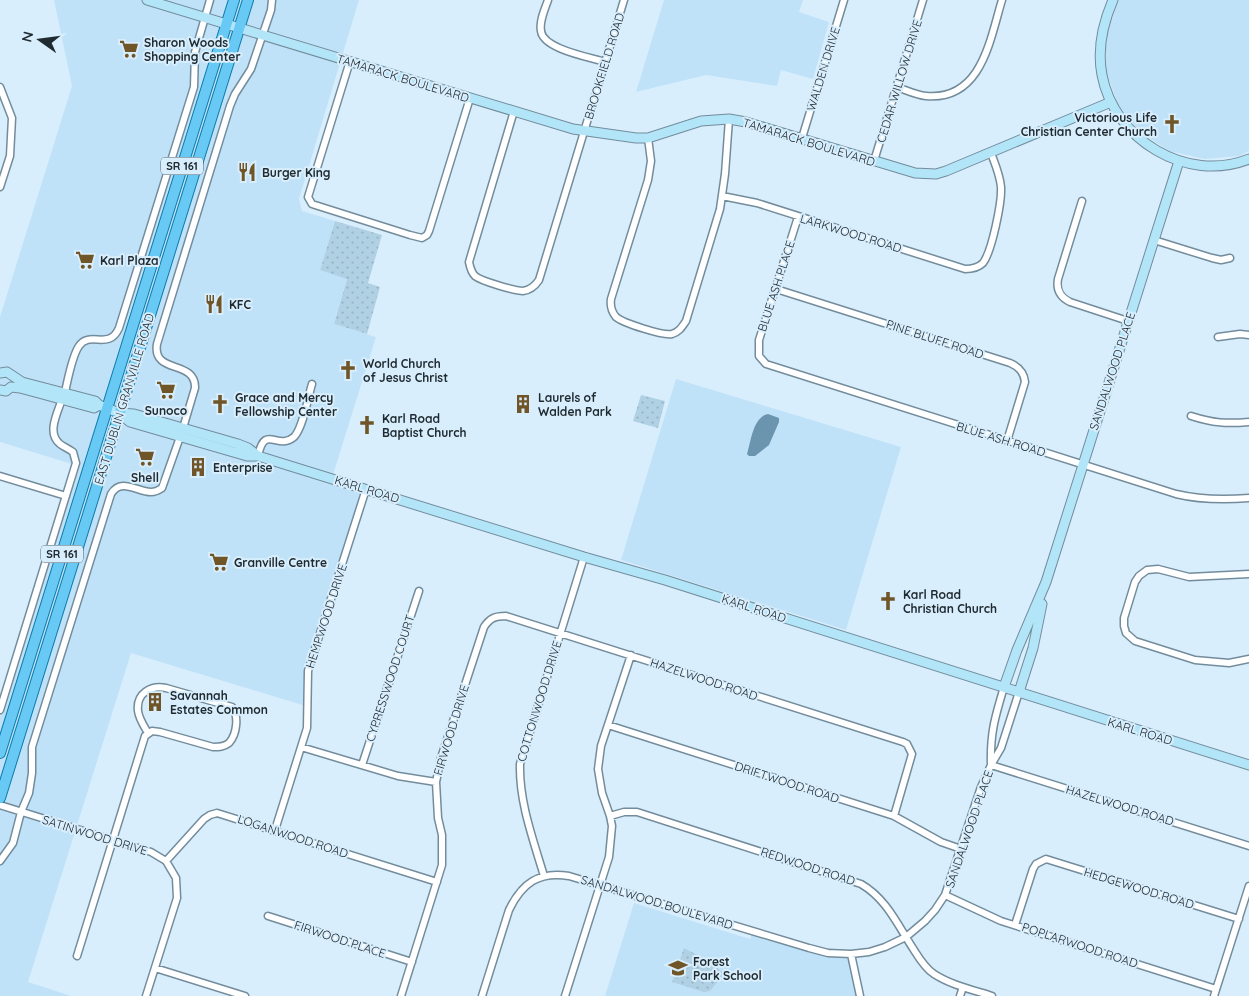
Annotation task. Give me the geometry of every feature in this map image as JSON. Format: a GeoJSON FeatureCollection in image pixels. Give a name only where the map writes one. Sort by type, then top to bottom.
{"type":"FeatureCollection","features":[{"type":"Feature","properties":{"kind":"main road","name":"EAST DUBLIN GRANVILLE ROAD"},"geometry":{"type":"LineString","coordinates":[[0,753],[103,407],[234,0]]}},
{"type":"Feature","properties":{"kind":"main road"},"geometry":{"type":"LineString","coordinates":[[240,28],[240,11],[243,0]]}},
{"type":"Feature","properties":{"kind":"main road","name":"EAST DUBLIN GRANVILLE ROAD"},"geometry":{"type":"LineString","coordinates":[[0,798],[248,0]]}},
{"type":"Feature","properties":{"kind":"street","name":"TAMARACK BOULEVARD"},"geometry":{"type":"LineString","coordinates":[[147,0],[584,132],[648,138],[701,120],[729,119],[802,138],[915,173],[936,174],[991,153],[1111,102]]}},
{"type":"Feature","properties":{"kind":"street","name":"EAST DUBLIN GRANVILLE ROAD"},"geometry":{"type":"LineString","coordinates":[[0,710],[76,458],[73,452],[56,440],[53,434],[53,426],[79,346],[87,340],[114,337],[120,328],[194,87],[195,52],[210,0]]}},
{"type":"Feature","properties":{"kind":"street","name":"EAST DUBLIN GRANVILLE ROAD"},"geometry":{"type":"LineString","coordinates":[[0,861],[13,843],[31,783],[32,747],[111,494],[116,487],[121,486],[151,492],[162,488],[195,388],[196,382],[189,373],[161,361],[157,354],[157,344],[230,106],[235,94],[251,69],[272,0]]}},
{"type":"Feature","properties":{"kind":"street"},"geometry":{"type":"LineString","coordinates":[[548,0],[540,32],[545,40],[552,46],[605,62]]}},
{"type":"Feature","properties":{"kind":"street","name":"BROOKFIELD ROAD"},"geometry":{"type":"LineString","coordinates":[[514,112],[468,262],[470,269],[479,279],[525,291],[532,288],[539,280],[624,0]]}},
{"type":"Feature","properties":{"kind":"street","name":"WALDEN DRIVE"},"geometry":{"type":"LineString","coordinates":[[802,138],[844,0]]}},
{"type":"Feature","properties":{"kind":"street","name":"CEDAR WILLOW DRIVE"},"geometry":{"type":"LineString","coordinates":[[874,161],[923,0]]}},
{"type":"Feature","properties":{"kind":"street"},"geometry":{"type":"LineString","coordinates":[[897,87],[926,96],[942,95],[966,84],[977,73],[984,59],[1002,0]]}},
{"type":"Feature","properties":{"kind":"street"},"geometry":{"type":"LineString","coordinates":[[1113,0],[1105,17],[1100,46],[1102,75],[1111,102],[1120,118],[1146,144],[1162,154],[1179,161],[1200,165],[1220,165],[1249,159]]}},
{"type":"Feature","properties":{"kind":"street"},"geometry":{"type":"LineString","coordinates":[[350,61],[308,192],[309,201],[315,206],[418,237],[424,237],[429,232],[470,98]]}},
{"type":"Feature","properties":{"kind":"street"},"geometry":{"type":"LineString","coordinates":[[0,86],[12,118],[10,156],[0,187]]}},
{"type":"Feature","properties":{"kind":"street"},"geometry":{"type":"LineString","coordinates":[[648,138],[651,161],[648,180],[611,298],[612,310],[614,315],[622,321],[671,334],[679,331],[686,321],[715,229],[722,196],[729,119]]}},
{"type":"Feature","properties":{"kind":"street","name":"LARKWOOD ROAD"},"geometry":{"type":"LineString","coordinates":[[722,196],[757,203],[965,269],[972,269],[979,266],[986,257],[1000,206],[1001,185],[991,153]]}},
{"type":"Feature","properties":{"kind":"street","name":"SANDALWOOD PLACE"},"geometry":{"type":"LineString","coordinates":[[991,764],[991,731],[1004,687],[1017,650],[1046,582],[1179,161]]}},
{"type":"Feature","properties":{"kind":"street"},"geometry":{"type":"LineString","coordinates":[[1082,201],[1058,279],[1058,289],[1062,297],[1070,302],[1128,321]]}},
{"type":"Feature","properties":{"kind":"street","name":"BLUE ASH PLACE"},"geometry":{"type":"LineString","coordinates":[[759,356],[759,340],[798,217]]}},
{"type":"Feature","properties":{"kind":"street"},"geometry":{"type":"LineString","coordinates":[[1154,240],[1212,258],[1221,260],[1230,258]]}},
{"type":"Feature","properties":{"kind":"street","name":"PINE BLUFF ROAD"},"geometry":{"type":"LineString","coordinates":[[776,289],[1019,367],[1025,382],[1007,441]]}},
{"type":"Feature","properties":{"kind":"street"},"geometry":{"type":"LineString","coordinates":[[1218,337],[1240,334],[1249,335]]}},
{"type":"Feature","properties":{"kind":"street","name":"BLUE ASH ROAD"},"geometry":{"type":"LineString","coordinates":[[759,356],[770,366],[1190,498],[1220,500],[1249,498]]}},
{"type":"Feature","properties":{"kind":"street","name":"KARL ROAD"},"geometry":{"type":"LineString","coordinates":[[0,373],[7,372],[22,382],[94,408],[103,407],[119,413],[132,414],[181,432],[248,448],[258,456],[584,557],[665,580],[1249,765]]}},
{"type":"Feature","properties":{"kind":"street"},"geometry":{"type":"LineString","coordinates":[[11,388],[12,376]]}},
{"type":"Feature","properties":{"kind":"street"},"geometry":{"type":"LineString","coordinates":[[258,456],[260,444],[263,441],[267,439],[285,441],[293,437],[299,430],[312,384]]}},
{"type":"Feature","properties":{"kind":"street","name":"KARL ROAD"},"geometry":{"type":"LineString","coordinates":[[0,390],[6,391],[11,388],[20,388],[63,396]]}},
{"type":"Feature","properties":{"kind":"street"},"geometry":{"type":"LineString","coordinates":[[1191,416],[1225,424],[1249,422]]}},
{"type":"Feature","properties":{"kind":"street"},"geometry":{"type":"LineString","coordinates":[[0,476],[66,496]]}},
{"type":"Feature","properties":{"kind":"street","name":"HEMPWOOD DRIVE"},"geometry":{"type":"LineString","coordinates":[[275,830],[307,728],[308,671],[366,489]]}},
{"type":"Feature","properties":{"kind":"street","name":"COTTONWOOD DRIVE"},"geometry":{"type":"LineString","coordinates":[[544,876],[519,782],[520,764],[584,557]]}},
{"type":"Feature","properties":{"kind":"street"},"geometry":{"type":"LineString","coordinates":[[1249,574],[1195,577],[1158,570],[1147,570],[1135,582],[1124,618],[1126,633],[1135,641],[1196,660],[1228,662],[1249,659]]}},
{"type":"Feature","properties":{"kind":"street","name":"SANDALWOOD PLACE"},"geometry":{"type":"LineString","coordinates":[[906,937],[926,921],[946,895],[981,787],[991,764],[1001,748],[1035,643],[1046,582]]}},
{"type":"Feature","properties":{"kind":"street","name":"CYPRESSWOOD COURT"},"geometry":{"type":"LineString","coordinates":[[362,765],[419,591]]}},
{"type":"Feature","properties":{"kind":"street","name":"HAZELWOOD ROAD"},"geometry":{"type":"LineString","coordinates":[[496,616],[506,616],[903,742],[910,748],[912,754],[894,816]]}},
{"type":"Feature","properties":{"kind":"street","name":"FIRWOOD DRIVE"},"geometry":{"type":"LineString","coordinates":[[401,996],[442,865],[442,835],[438,818],[436,782],[441,758],[484,627],[489,620],[496,616]]}},
{"type":"Feature","properties":{"kind":"street"},"geometry":{"type":"LineString","coordinates":[[565,996],[601,885],[611,847],[612,826],[602,793],[598,769],[601,746],[631,655]]}},
{"type":"Feature","properties":{"kind":"street"},"geometry":{"type":"LineString","coordinates":[[159,686],[232,708],[236,712],[235,728],[229,743],[221,747],[213,747],[160,732],[148,732],[140,719],[139,699],[144,692],[159,686]]}},
{"type":"Feature","properties":{"kind":"street","name":"DRIFTWOOD ROAD"},"geometry":{"type":"LineString","coordinates":[[608,725],[894,816],[940,842],[961,849]]}},
{"type":"Feature","properties":{"kind":"street"},"geometry":{"type":"LineString","coordinates":[[77,956],[142,740],[148,732]]}},
{"type":"Feature","properties":{"kind":"street"},"geometry":{"type":"LineString","coordinates":[[302,747],[398,776],[436,782]]}},
{"type":"Feature","properties":{"kind":"street","name":"HAZELWOOD ROAD"},"geometry":{"type":"LineString","coordinates":[[991,764],[1249,846]]}},
{"type":"Feature","properties":{"kind":"street","name":"SATINWOOD DRIVE"},"geometry":{"type":"LineString","coordinates":[[0,805],[151,852],[166,861]]}},
{"type":"Feature","properties":{"kind":"street","name":"REDWOOD ROAD"},"geometry":{"type":"LineString","coordinates":[[610,816],[624,812],[637,812],[861,884],[871,890],[886,905],[921,961],[932,973],[947,981],[992,996]]}},
{"type":"Feature","properties":{"kind":"street","name":"LOGANWOOD ROAD"},"geometry":{"type":"LineString","coordinates":[[166,861],[210,815],[217,813],[437,882]]}},
{"type":"Feature","properties":{"kind":"street","name":"HEDGEWOOD ROAD"},"geometry":{"type":"LineString","coordinates":[[1015,925],[1033,869],[1040,861],[1046,859],[1238,919]]}},
{"type":"Feature","properties":{"kind":"street"},"geometry":{"type":"LineString","coordinates":[[146,996],[177,898],[176,878],[166,861]]}},
{"type":"Feature","properties":{"kind":"street","name":"SANDALWOOD BOULEVARD"},"geometry":{"type":"LineString","coordinates":[[544,876],[556,873],[601,885],[809,948],[828,952],[851,954],[885,948],[906,937]]}},
{"type":"Feature","properties":{"kind":"street"},"geometry":{"type":"LineString","coordinates":[[482,996],[509,910],[515,897],[532,880],[544,876]]}},
{"type":"Feature","properties":{"kind":"street"},"geometry":{"type":"LineString","coordinates":[[1214,996],[1249,886]]}},
{"type":"Feature","properties":{"kind":"street","name":"POPLARWOOD ROAD"},"geometry":{"type":"LineString","coordinates":[[946,895],[1000,921],[1216,989]]}},
{"type":"Feature","properties":{"kind":"street","name":"FIRWOOD PLACE"},"geometry":{"type":"LineString","coordinates":[[268,916],[412,962]]}},
{"type":"Feature","properties":{"kind":"street"},"geometry":{"type":"LineString","coordinates":[[851,954],[860,996]]}},
{"type":"Feature","properties":{"kind":"street"},"geometry":{"type":"LineString","coordinates":[[155,968],[228,994],[245,996]]}},
{"type":"Feature","properties":{"kind":"street"},"geometry":{"type":"LineString","coordinates":[[960,996],[963,987]]}},
{"type":"Feature","properties":{"kind":"shaded area"},"geometry":{"type":"Polygon","coordinates":[[[54,0],[359,0],[299,199],[302,211],[335,221],[320,270],[347,278],[334,324],[376,337],[332,478],[366,489],[308,671],[309,707],[131,653],[28,982],[71,996],[0,996],[0,714],[75,465],[0,442],[0,317],[72,86],[54,0]]]}},
{"type":"Feature","properties":{"kind":"shaded area"},"geometry":{"type":"Polygon","coordinates":[[[664,0],[803,0],[799,12],[829,22],[813,79],[781,70],[777,86],[706,75],[636,92],[664,0]]]}},
{"type":"Feature","properties":{"kind":"shaded area"},"geometry":{"type":"Polygon","coordinates":[[[1119,0],[1249,0],[1249,151],[1239,156],[1204,159],[1169,151],[1140,132],[1118,105],[1106,71],[1106,36],[1119,0]]]}},
{"type":"Feature","properties":{"kind":"shaded area"},"geometry":{"type":"Polygon","coordinates":[[[335,221],[382,235],[368,283],[380,287],[367,334],[334,324],[347,279],[320,270],[335,221]]]}},
{"type":"Feature","properties":{"kind":"shaded area"},"geometry":{"type":"Polygon","coordinates":[[[676,379],[901,447],[846,630],[621,560],[676,379]]]}},
{"type":"Feature","properties":{"kind":"shaded area"},"geometry":{"type":"Polygon","coordinates":[[[641,395],[665,401],[658,428],[633,421],[641,395]]]}},
{"type":"Feature","properties":{"kind":"shaded area"},"geometry":{"type":"Polygon","coordinates":[[[768,414],[779,418],[769,445],[755,456],[749,456],[747,454],[751,436],[759,420],[768,414]]]}},
{"type":"Feature","properties":{"kind":"shaded area","name":"Forest Park School"},"geometry":{"type":"Polygon","coordinates":[[[634,903],[750,939],[753,931],[814,950],[850,953],[860,996],[605,996],[634,903]]]}},
{"type":"Feature","properties":{"kind":"shaded area"},"geometry":{"type":"Polygon","coordinates":[[[684,948],[712,963],[724,974],[710,991],[704,992],[672,982],[684,948]]]}},
{"type":"Feature","properties":{"kind":"place","name":"Sharon Woods Shopping Center"},"geometry":{"type":"Point","coordinates":[129,49]}},
{"type":"Feature","properties":{"kind":"place","name":"Victorious Life Christian Center Church"},"geometry":{"type":"Point","coordinates":[1172,124]}},
{"type":"Feature","properties":{"kind":"place","name":"Burger King"},"geometry":{"type":"Point","coordinates":[247,172]}},
{"type":"Feature","properties":{"kind":"place","name":"Karl Plaza"},"geometry":{"type":"Point","coordinates":[85,260]}},
{"type":"Feature","properties":{"kind":"place","name":"KFC"},"geometry":{"type":"Point","coordinates":[214,304]}},
{"type":"Feature","properties":{"kind":"place","name":"World Church of Jesus Christ"},"geometry":{"type":"Point","coordinates":[348,370]}},
{"type":"Feature","properties":{"kind":"place","name":"Sunoco"},"geometry":{"type":"Point","coordinates":[166,390]}},
{"type":"Feature","properties":{"kind":"place","name":"Grace and Mercy Fellowship Center"},"geometry":{"type":"Point","coordinates":[220,404]}},
{"type":"Feature","properties":{"kind":"place","name":"Laurels of Walden Park"},"geometry":{"type":"Point","coordinates":[523,404]}},
{"type":"Feature","properties":{"kind":"place","name":"Karl Road Baptist Church"},"geometry":{"type":"Point","coordinates":[367,425]}},
{"type":"Feature","properties":{"kind":"place","name":"Shell"},"geometry":{"type":"Point","coordinates":[145,457]}},
{"type":"Feature","properties":{"kind":"place","name":"Enterprise"},"geometry":{"type":"Point","coordinates":[198,467]}},
{"type":"Feature","properties":{"kind":"place","name":"Granville Centre"},"geometry":{"type":"Point","coordinates":[219,562]}},
{"type":"Feature","properties":{"kind":"place","name":"Karl Road Christian Church"},"geometry":{"type":"Point","coordinates":[888,601]}},
{"type":"Feature","properties":{"kind":"place","name":"Savannah Estates Common"},"geometry":{"type":"Point","coordinates":[155,702]}},
{"type":"Feature","properties":{"kind":"place","name":"Forest Park School"},"geometry":{"type":"Point","coordinates":[678,968]}}]}
